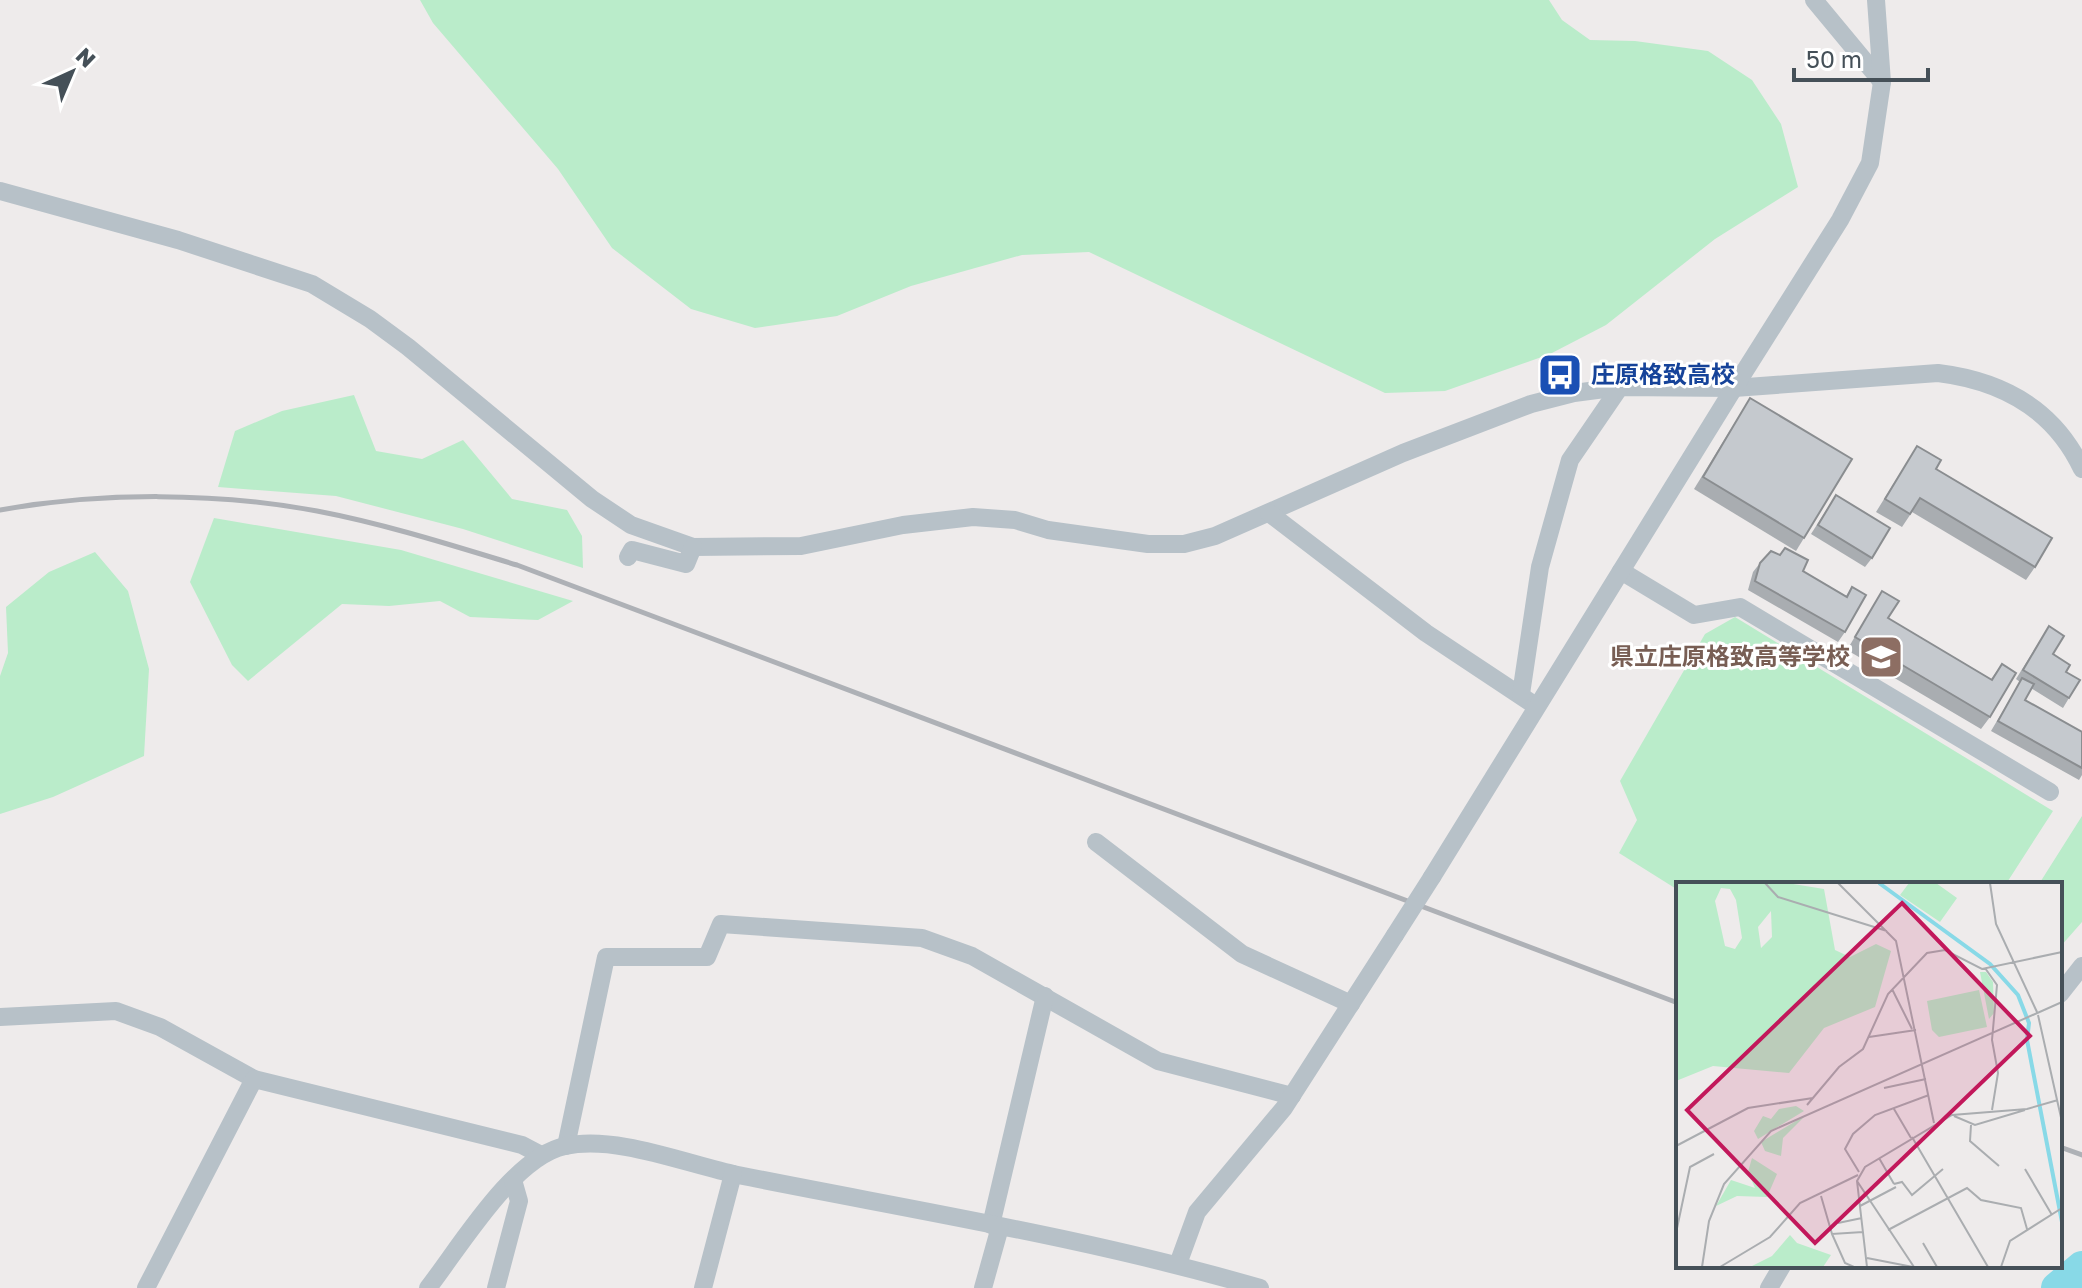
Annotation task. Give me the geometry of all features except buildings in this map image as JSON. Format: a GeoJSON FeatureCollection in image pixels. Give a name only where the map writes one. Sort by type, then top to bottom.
{"type":"FeatureCollection","features":[{"type":"Feature","properties":{"kind":"street"},"geometry":{"type":"LineString","coordinates":[[1814,0],[1882,82]]}},
{"type":"Feature","properties":{"kind":"street"},"geometry":{"type":"LineString","coordinates":[[1178,1264],[1197,1212],[1292,1096],[1832,234],[1870,163],[1882,82],[1876,0]]}},
{"type":"Feature","properties":{"kind":"street"},"geometry":{"type":"LineString","coordinates":[[0,191],[178,240],[312,284],[370,319],[408,347],[592,499],[631,525],[693,547],[801,546],[903,525],[973,517],[1015,520],[1048,530],[1148,544],[1184,544],[1215,536],[1403,453],[1531,404],[1620,387],[1734,388],[1938,373],[1968,377],[2016,396],[2050,419],[2071,446],[2082,469]]}},
{"type":"Feature","properties":{"kind":"street"},"geometry":{"type":"LineString","coordinates":[[1521,694],[1540,567],[1570,460],[1620,387]]}},
{"type":"Feature","properties":{"kind":"street"},"geometry":{"type":"LineString","coordinates":[[1269,513],[1426,633],[1536,706]]}},
{"type":"Feature","properties":{"kind":"street"},"geometry":{"type":"LineString","coordinates":[[628,557],[632,550],[686,564],[693,547]]}},
{"type":"Feature","properties":{"kind":"street"},"geometry":{"type":"LineString","coordinates":[[1621,571],[1694,615],[1740,607],[2050,792]]}},
{"type":"Feature","properties":{"kind":"street"},"geometry":{"type":"LineString","coordinates":[[1096,842],[1242,954],[1351,1004]]}},
{"type":"Feature","properties":{"kind":"street"},"geometry":{"type":"LineString","coordinates":[[566,1146],[606,957],[707,957],[721,924],[922,938],[972,956],[1158,1061],[1292,1096]]}},
{"type":"Feature","properties":{"kind":"street"},"geometry":{"type":"LineString","coordinates":[[2062,991],[2082,966]]}},
{"type":"Feature","properties":{"kind":"street"},"geometry":{"type":"LineString","coordinates":[[983,1288],[1045,996]]}},
{"type":"Feature","properties":{"kind":"street"},"geometry":{"type":"LineString","coordinates":[[0,1017],[116,1011],[160,1027],[254,1079],[522,1145],[541,1155]]}},
{"type":"Feature","properties":{"kind":"street"},"geometry":{"type":"LineString","coordinates":[[146,1288],[254,1079]]}},
{"type":"Feature","properties":{"kind":"street"},"geometry":{"type":"LineString","coordinates":[[428,1288],[513,1180],[541,1155],[566,1146],[619,1146],[733,1174],[1178,1264],[1260,1288]]}},
{"type":"Feature","properties":{"kind":"street"},"geometry":{"type":"LineString","coordinates":[[703,1288],[733,1174]]}},
{"type":"Feature","properties":{"kind":"street"},"geometry":{"type":"LineString","coordinates":[[496,1288],[519,1201],[513,1180]]}},
{"type":"Feature","properties":{"kind":"street"},"geometry":{"type":"LineString","coordinates":[[1769,1288],[1781,1268]]}},
{"type":"Feature","properties":{"kind":"green space"},"geometry":{"type":"Polygon","coordinates":[[[420,0],[1549,0],[1562,20],[1590,40],[1635,41],[1708,51],[1752,80],[1781,124],[1798,187],[1715,239],[1606,325],[1550,354],[1445,391],[1385,393],[1089,252],[1022,255],[911,286],[837,316],[755,328],[691,309],[612,248],[558,169],[433,23],[420,0]]]}},
{"type":"Feature","properties":{"kind":"green space"},"geometry":{"type":"Polygon","coordinates":[[[354,395],[376,451],[422,459],[463,440],[512,499],[567,510],[582,536],[583,568],[463,529],[336,496],[218,487],[235,431],[282,411],[354,395]]]}},
{"type":"Feature","properties":{"kind":"green space"},"geometry":{"type":"Polygon","coordinates":[[[214,518],[401,550],[573,601],[538,620],[470,617],[440,601],[389,606],[342,604],[248,681],[232,665],[190,582],[214,518]]]}},
{"type":"Feature","properties":{"kind":"green space"},"geometry":{"type":"Polygon","coordinates":[[[95,552],[128,591],[149,669],[144,756],[53,797],[0,814],[0,676],[8,653],[6,607],[49,572],[95,552]]]}},
{"type":"Feature","properties":{"kind":"green space"},"geometry":{"type":"Polygon","coordinates":[[[1735,617],[2053,811],[2007,882],[1676,882],[1676,889],[1619,853],[1637,820],[1620,781],[1705,634],[1735,617]]]}},
{"type":"Feature","properties":{"kind":"green space"},"geometry":{"type":"Polygon","coordinates":[[[2082,816],[2082,922],[2062,945],[2062,882],[2040,882],[2082,816]]]}},
{"type":"Feature","properties":{"kind":"waterway"},"geometry":{"type":"LineString","coordinates":[[2057,1288],[2082,1267]]}},
{"type":"Feature","properties":{"kind":"railway"},"geometry":{"type":"LineString","coordinates":[[0,510],[118,497],[239,500],[342,516],[443,543],[517,565],[1676,1002]]}},
{"type":"Feature","properties":{"kind":"railway"},"geometry":{"type":"LineString","coordinates":[[2062,1148],[2082,1155]]}},
{"type":"Feature","properties":{"kind":"place","name":"庄原格致高校"},"geometry":{"type":"Point","coordinates":[1560,375]}},
{"type":"Feature","properties":{"kind":"place","name":"県立庄原格致高等学校"},"geometry":{"type":"Point","coordinates":[1881,657]}}]}
